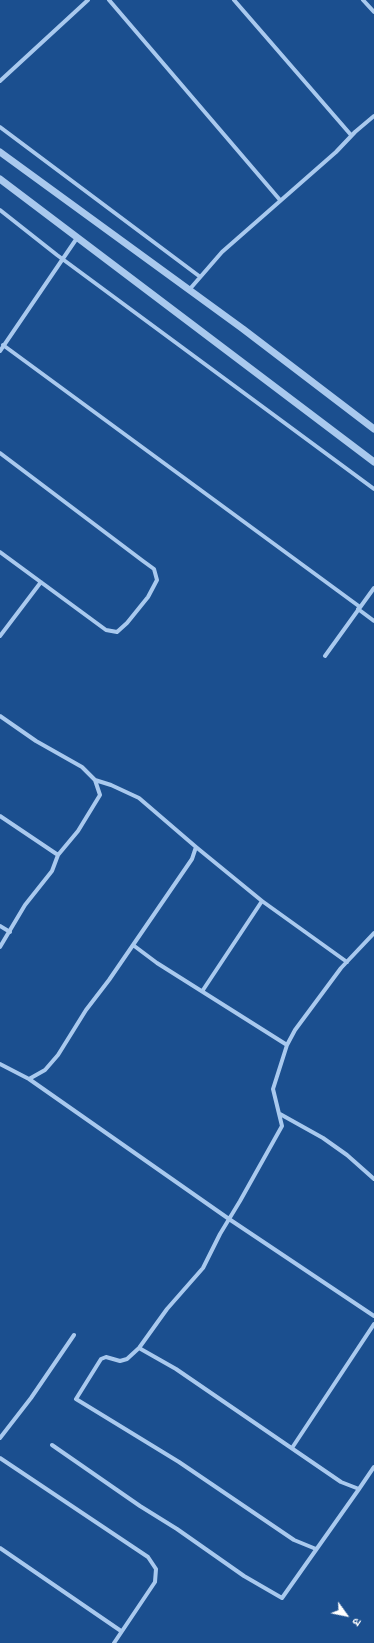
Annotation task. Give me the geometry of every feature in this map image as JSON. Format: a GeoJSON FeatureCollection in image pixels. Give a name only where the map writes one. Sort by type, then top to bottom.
{"type":"FeatureCollection","features":[{"type":"Feature","properties":{"kind":"street"},"geometry":{"type":"LineString","coordinates":[[0,81],[88,0]]}},
{"type":"Feature","properties":{"kind":"street"},"geometry":{"type":"LineString","coordinates":[[109,0],[280,200]]}},
{"type":"Feature","properties":{"kind":"street"},"geometry":{"type":"LineString","coordinates":[[234,0],[315,96],[342,122],[352,135]]}},
{"type":"Feature","properties":{"kind":"street"},"geometry":{"type":"LineString","coordinates":[[363,0],[374,12]]}},
{"type":"Feature","properties":{"kind":"street"},"geometry":{"type":"LineString","coordinates":[[189,290],[199,276],[222,252],[336,152],[352,135],[374,116]]}},
{"type":"Feature","properties":{"kind":"street"},"geometry":{"type":"LineString","coordinates":[[0,127],[199,276]]}},
{"type":"Feature","properties":{"kind":"street"},"geometry":{"type":"LineString","coordinates":[[0,152],[189,290],[374,429]]}},
{"type":"Feature","properties":{"kind":"street"},"geometry":{"type":"LineString","coordinates":[[0,179],[374,462]]}},
{"type":"Feature","properties":{"kind":"street"},"geometry":{"type":"LineString","coordinates":[[0,210],[62,259],[374,489]]}},
{"type":"Feature","properties":{"kind":"street"},"geometry":{"type":"LineString","coordinates":[[0,350],[77,238]]}},
{"type":"Feature","properties":{"kind":"street"},"geometry":{"type":"LineString","coordinates":[[4,345],[359,608],[374,621]]}},
{"type":"Feature","properties":{"kind":"street"},"geometry":{"type":"LineString","coordinates":[[0,453],[154,569],[157,580],[148,597],[127,623],[117,632],[106,630],[0,552]]}},
{"type":"Feature","properties":{"kind":"street"},"geometry":{"type":"LineString","coordinates":[[0,636],[40,582]]}},
{"type":"Feature","properties":{"kind":"street"},"geometry":{"type":"LineString","coordinates":[[325,656],[374,588]]}},
{"type":"Feature","properties":{"kind":"street"},"geometry":{"type":"LineString","coordinates":[[0,716],[36,741],[82,767],[95,780],[100,795],[78,831],[58,855],[52,871],[25,905],[0,947]]}},
{"type":"Feature","properties":{"kind":"street"},"geometry":{"type":"LineString","coordinates":[[95,780],[111,785],[139,798],[262,901],[347,962]]}},
{"type":"Feature","properties":{"kind":"street"},"geometry":{"type":"LineString","coordinates":[[0,816],[58,855]]}},
{"type":"Feature","properties":{"kind":"street"},"geometry":{"type":"LineString","coordinates":[[29,1079],[45,1070],[58,1055],[86,1010],[109,980],[189,865],[196,847]]}},
{"type":"Feature","properties":{"kind":"street"},"geometry":{"type":"LineString","coordinates":[[202,990],[262,901]]}},
{"type":"Feature","properties":{"kind":"street"},"geometry":{"type":"LineString","coordinates":[[0,926],[10,932]]}},
{"type":"Feature","properties":{"kind":"street"},"geometry":{"type":"LineString","coordinates":[[316,1549],[294,1540],[179,1462],[76,1399],[101,1360],[106,1357],[120,1361],[127,1359],[139,1348],[167,1309],[203,1268],[282,1126],[273,1089],[287,1044],[306,1015],[347,962],[374,933]]}},
{"type":"Feature","properties":{"kind":"street"},"geometry":{"type":"LineString","coordinates":[[133,945],[157,963],[287,1044]]}},
{"type":"Feature","properties":{"kind":"street"},"geometry":{"type":"LineString","coordinates":[[0,1064],[29,1079],[229,1220],[374,1316]]}},
{"type":"Feature","properties":{"kind":"street"},"geometry":{"type":"LineString","coordinates":[[280,1114],[324,1138],[347,1154],[374,1179]]}},
{"type":"Feature","properties":{"kind":"street"},"geometry":{"type":"LineString","coordinates":[[292,1448],[374,1324]]}},
{"type":"Feature","properties":{"kind":"street"},"geometry":{"type":"LineString","coordinates":[[0,1438],[31,1398],[74,1335]]}},
{"type":"Feature","properties":{"kind":"street"},"geometry":{"type":"LineString","coordinates":[[139,1348],[176,1369],[341,1482],[359,1489]]}},
{"type":"Feature","properties":{"kind":"street"},"geometry":{"type":"LineString","coordinates":[[52,1445],[244,1576],[282,1598],[374,1467]]}},
{"type":"Feature","properties":{"kind":"street"},"geometry":{"type":"LineString","coordinates":[[0,1458],[148,1557],[156,1569],[155,1582],[114,1643]]}},
{"type":"Feature","properties":{"kind":"street"},"geometry":{"type":"LineString","coordinates":[[0,1548],[121,1632]]}}]}
